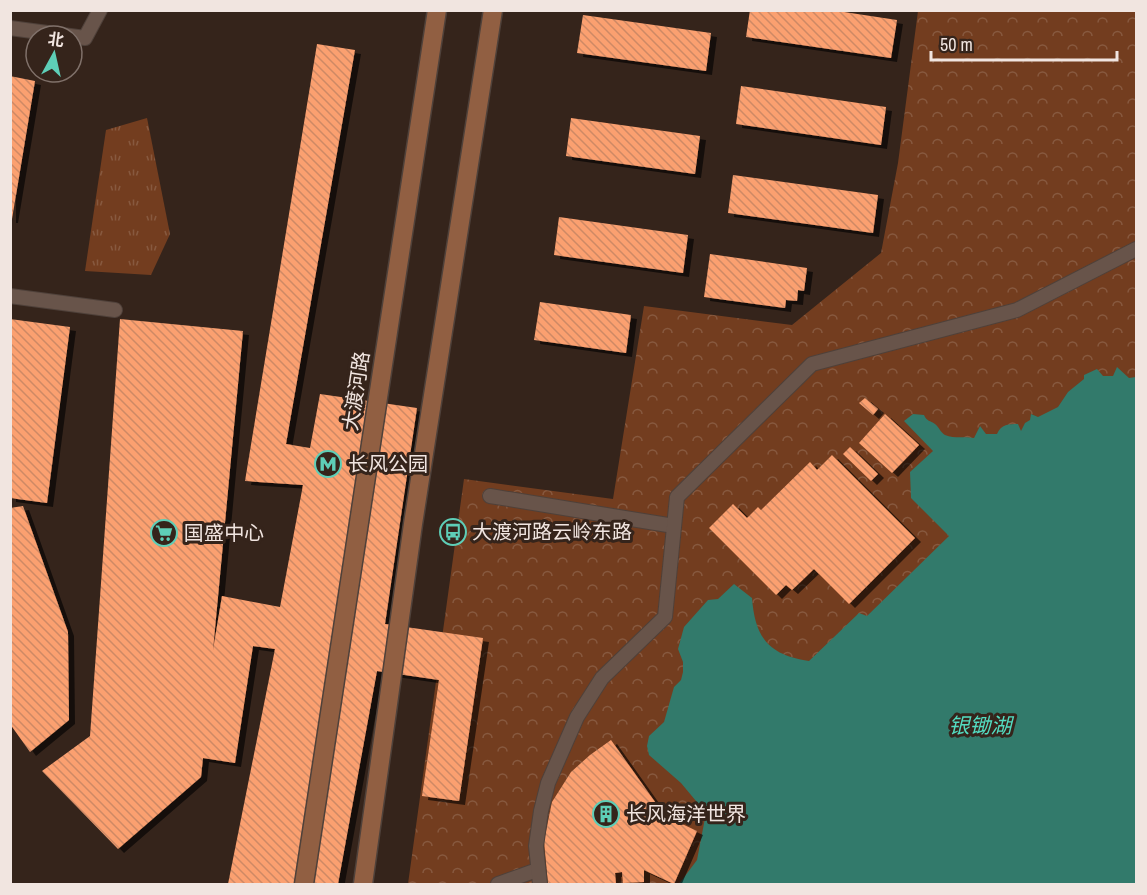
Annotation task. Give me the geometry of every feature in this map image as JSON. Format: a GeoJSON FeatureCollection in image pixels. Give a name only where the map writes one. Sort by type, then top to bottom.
{"type":"FeatureCollection","features":[{"type":"Feature","properties":{"kind":"main road","name":"大渡河路"},"geometry":{"type":"LineString","coordinates":[[304,885],[437,10]]}},
{"type":"Feature","properties":{"kind":"main road"},"geometry":{"type":"LineString","coordinates":[[363,885],[413,525],[493,10]]}},
{"type":"Feature","properties":{"kind":"lane"},"geometry":{"type":"LineString","coordinates":[[10,28],[85,38],[100,10]]}},
{"type":"Feature","properties":{"kind":"lane"},"geometry":{"type":"LineString","coordinates":[[540,885],[536,846],[541,811],[548,783],[577,717],[602,678],[665,616],[677,497],[812,364],[1017,310],[1137,249]]}},
{"type":"Feature","properties":{"kind":"lane"},"geometry":{"type":"LineString","coordinates":[[10,296],[115,310]]}},
{"type":"Feature","properties":{"kind":"lane"},"geometry":{"type":"LineString","coordinates":[[490,496],[674,526]]}},
{"type":"Feature","properties":{"kind":"lane"},"geometry":{"type":"LineString","coordinates":[[498,885],[537,870]]}},
{"type":"Feature","properties":{"kind":"green space","name":"长风公园"},"geometry":{"type":"Polygon","coordinates":[[[918,11],[1136,11],[1136,884],[408,884],[464,479],[613,499],[644,306],[792,325],[881,253],[898,163],[918,11]]]}},
{"type":"Feature","properties":{"kind":"green space"},"geometry":{"type":"Polygon","coordinates":[[[147,118],[170,234],[151,275],[85,271],[106,130],[147,118]]]}},
{"type":"Feature","properties":{"kind":"water","name":"银锄湖"},"geometry":{"type":"Polygon","coordinates":[[[1117,367],[1129,378],[1136,377],[1136,884],[679,884],[697,860],[706,813],[681,783],[649,755],[647,746],[649,736],[664,722],[674,687],[681,680],[683,662],[678,649],[684,627],[708,600],[718,599],[734,584],[752,598],[757,624],[767,642],[784,654],[809,661],[859,613],[867,616],[949,536],[911,498],[910,472],[933,451],[904,421],[913,414],[924,415],[944,434],[952,437],[974,438],[980,426],[986,434],[997,434],[1003,426],[1011,424],[1018,424],[1021,431],[1025,423],[1030,420],[1031,414],[1038,417],[1058,407],[1068,392],[1084,379],[1084,375],[1097,369],[1103,376],[1113,376],[1117,367]]]}},
{"type":"Feature","properties":{"kind":"building"},"geometry":{"type":"Polygon","coordinates":[[[750,10],[831,10],[897,20],[891,58],[746,37],[750,10]]]}},
{"type":"Feature","properties":{"kind":"building"},"geometry":{"type":"Polygon","coordinates":[[[583,15],[711,33],[706,71],[577,53],[583,15]]]}},
{"type":"Feature","properties":{"kind":"building"},"geometry":{"type":"Polygon","coordinates":[[[317,44],[355,50],[286,444],[310,448],[320,394],[417,408],[385,624],[483,638],[459,801],[422,796],[439,680],[377,671],[338,884],[228,884],[275,649],[253,646],[235,763],[203,758],[201,777],[118,849],[42,771],[90,736],[120,319],[243,331],[213,650],[222,596],[280,607],[303,485],[245,481],[317,44]]]}},
{"type":"Feature","properties":{"kind":"building"},"geometry":{"type":"Polygon","coordinates":[[[10,76],[24,79],[24,84],[34,84],[12,219],[10,219],[10,76]]]}},
{"type":"Feature","properties":{"kind":"building"},"geometry":{"type":"Polygon","coordinates":[[[741,86],[886,107],[881,145],[736,124],[741,86]]]}},
{"type":"Feature","properties":{"kind":"building"},"geometry":{"type":"Polygon","coordinates":[[[571,118],[700,136],[695,174],[566,156],[571,118]]]}},
{"type":"Feature","properties":{"kind":"building"},"geometry":{"type":"Polygon","coordinates":[[[733,175],[878,195],[873,233],[728,213],[733,175]]]}},
{"type":"Feature","properties":{"kind":"building"},"geometry":{"type":"Polygon","coordinates":[[[559,217],[688,235],[683,273],[554,255],[559,217]]]}},
{"type":"Feature","properties":{"kind":"building"},"geometry":{"type":"Polygon","coordinates":[[[710,254],[807,268],[804,291],[798,290],[797,301],[786,300],[785,308],[704,297],[710,254]]]}},
{"type":"Feature","properties":{"kind":"building"},"geometry":{"type":"Polygon","coordinates":[[[540,302],[631,315],[626,353],[534,340],[540,302]]]}},
{"type":"Feature","properties":{"kind":"building"},"geometry":{"type":"Polygon","coordinates":[[[10,319],[70,327],[47,503],[10,498],[10,319]]]}},
{"type":"Feature","properties":{"kind":"building"},"geometry":{"type":"Polygon","coordinates":[[[865,398],[878,409],[873,415],[859,403],[865,398]]]}},
{"type":"Feature","properties":{"kind":"building"},"geometry":{"type":"Polygon","coordinates":[[[885,414],[919,445],[892,473],[859,443],[885,414]]]}},
{"type":"Feature","properties":{"kind":"building"},"geometry":{"type":"Polygon","coordinates":[[[850,447],[878,474],[871,481],[843,454],[850,447]]]}},
{"type":"Feature","properties":{"kind":"building"},"geometry":{"type":"Polygon","coordinates":[[[832,455],[915,538],[849,604],[814,569],[792,590],[786,585],[776,595],[709,528],[733,504],[747,518],[758,507],[761,510],[810,462],[817,470],[832,455]]]}},
{"type":"Feature","properties":{"kind":"building"},"geometry":{"type":"Polygon","coordinates":[[[23,506],[68,632],[69,720],[30,752],[10,724],[10,508],[23,506]]]}},
{"type":"Feature","properties":{"kind":"building","name":"长风海洋世界"},"geometry":{"type":"Polygon","coordinates":[[[611,740],[665,816],[697,831],[674,884],[644,870],[644,882],[623,883],[622,872],[615,873],[616,884],[548,884],[544,841],[552,802],[571,772],[611,740]]]}},
{"type":"Feature","properties":{"kind":"place","name":"长风公园"},"geometry":{"type":"Point","coordinates":[328,464]}},
{"type":"Feature","properties":{"kind":"place","name":"大渡河路云岭东路"},"geometry":{"type":"Point","coordinates":[453,532]}},
{"type":"Feature","properties":{"kind":"place","name":"国盛中心"},"geometry":{"type":"Point","coordinates":[164,533]}},
{"type":"Feature","properties":{"kind":"place","name":"长风海洋世界"},"geometry":{"type":"Point","coordinates":[606,814]}}]}
